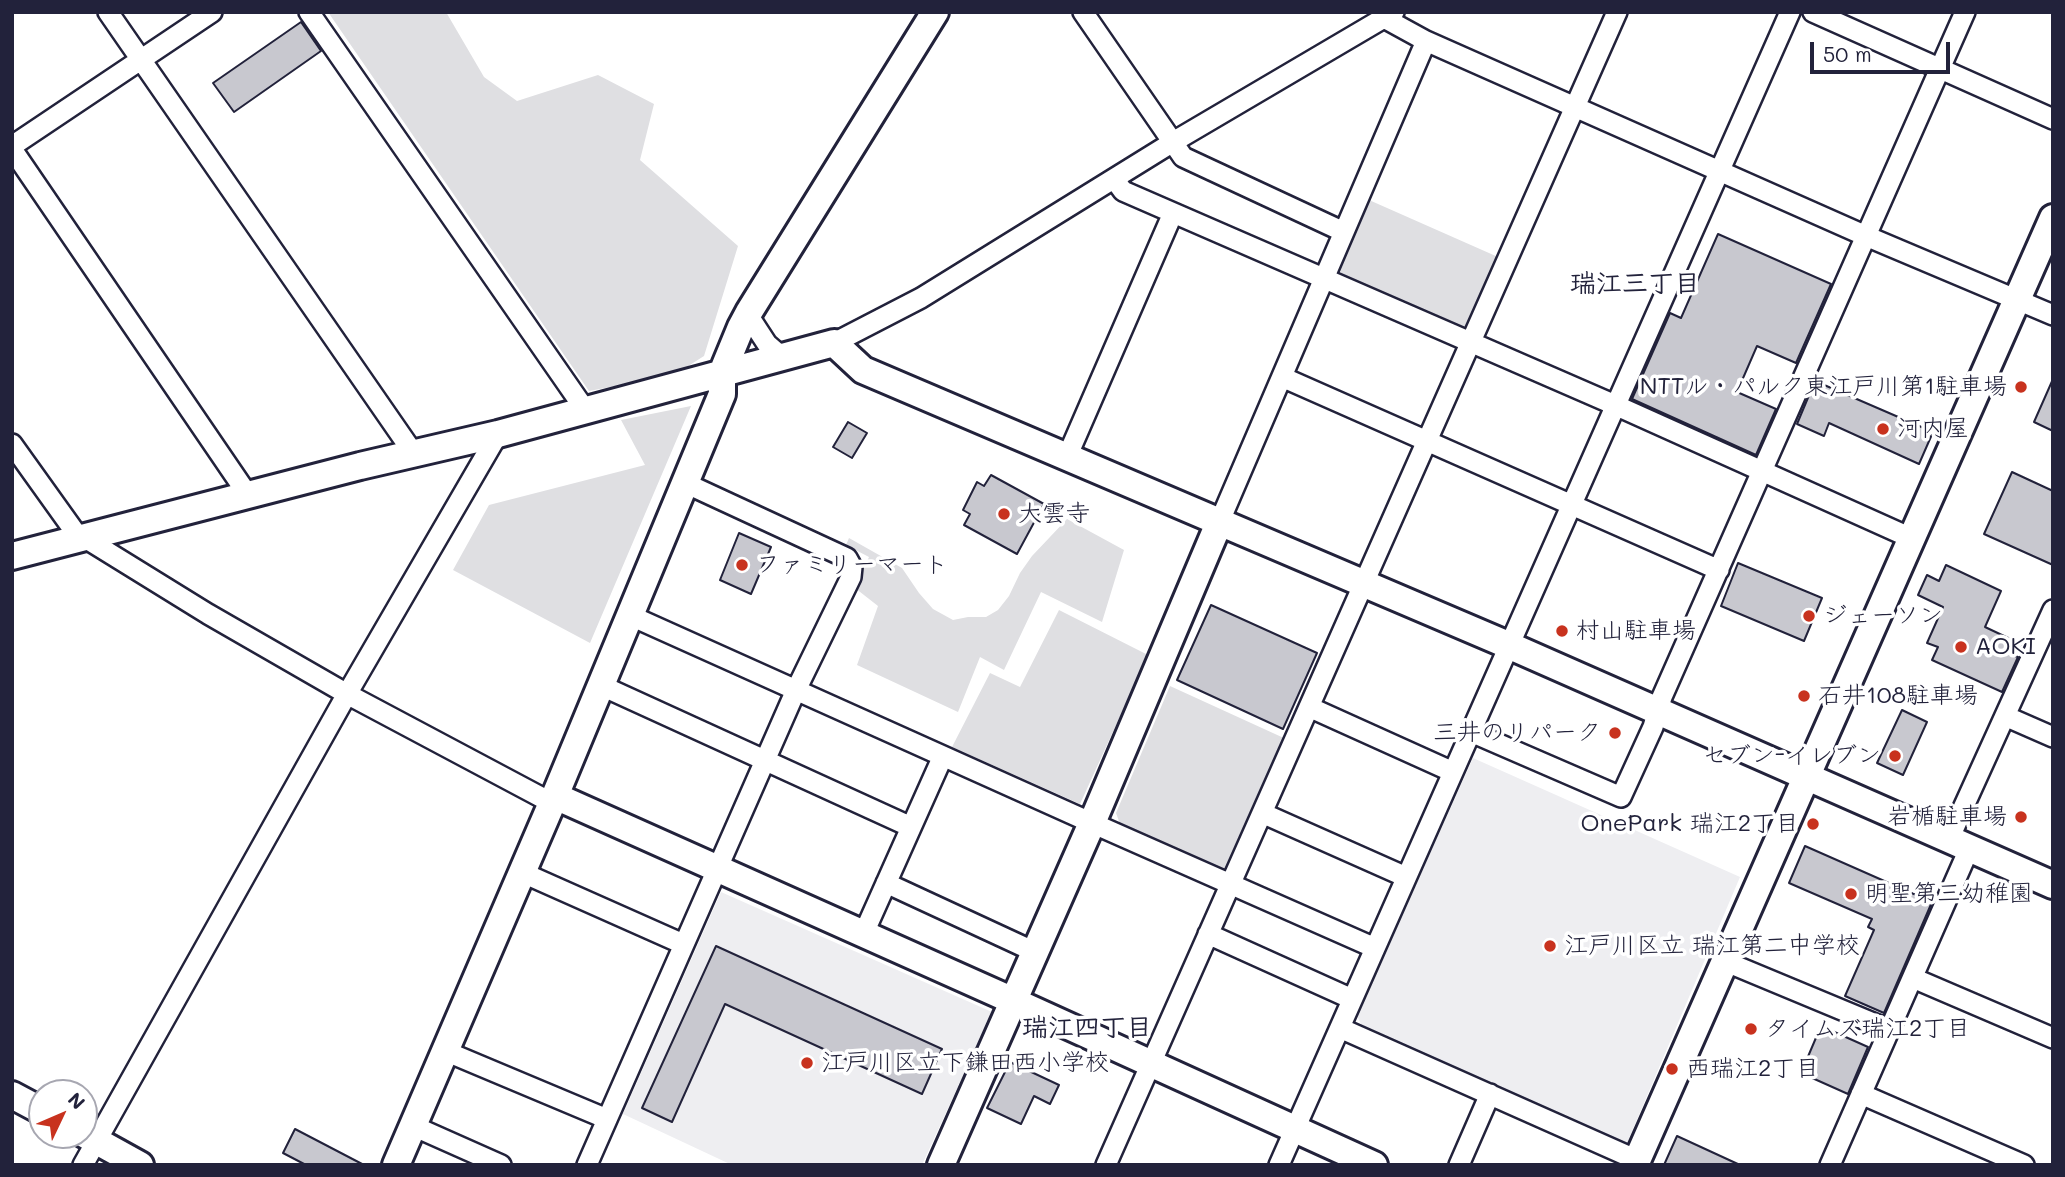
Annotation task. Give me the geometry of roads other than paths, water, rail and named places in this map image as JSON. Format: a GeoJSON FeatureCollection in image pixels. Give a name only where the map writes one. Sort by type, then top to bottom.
{"type":"FeatureCollection","features":[{"type":"Feature","properties":{"kind":"street"},"geometry":{"type":"LineString","coordinates":[[108,12],[414,454]]}},
{"type":"Feature","properties":{"kind":"street"},"geometry":{"type":"LineString","coordinates":[[212,12],[12,147],[248,495]]}},
{"type":"Feature","properties":{"kind":"street"},"geometry":{"type":"LineString","coordinates":[[309,12],[586,411]]}},
{"type":"Feature","properties":{"kind":"street"},"geometry":{"type":"LineString","coordinates":[[396,1165],[553,800],[722,394],[722,373],[749,312],[935,12]]}},
{"type":"Feature","properties":{"kind":"street"},"geometry":{"type":"LineString","coordinates":[[1083,12],[1183,157],[1344,232]]}},
{"type":"Feature","properties":{"kind":"street"},"geometry":{"type":"LineString","coordinates":[[1107,1165],[1616,12]]}},
{"type":"Feature","properties":{"kind":"street"},"geometry":{"type":"LineString","coordinates":[[1279,1165],[1790,12]]}},
{"type":"Feature","properties":{"kind":"street"},"geometry":{"type":"LineString","coordinates":[[1813,12],[2053,119]]}},
{"type":"Feature","properties":{"kind":"street"},"geometry":{"type":"LineString","coordinates":[[1471,732],[1621,797],[1653,727],[1662,697],[1965,12]]}},
{"type":"Feature","properties":{"kind":"street"},"geometry":{"type":"LineString","coordinates":[[12,555],[498,434],[834,343],[921,298],[1173,142],[1389,15],[1426,41],[1866,236],[2053,315]]}},
{"type":"Feature","properties":{"kind":"street"},"geometry":{"type":"LineString","coordinates":[[944,1164],[1426,41]]}},
{"type":"Feature","properties":{"kind":"street"},"geometry":{"type":"LineString","coordinates":[[1115,180],[1123,191],[1615,405],[1911,538]]}},
{"type":"Feature","properties":{"kind":"street"},"geometry":{"type":"LineString","coordinates":[[1067,457],[1173,213]]}},
{"type":"Feature","properties":{"kind":"street"},"geometry":{"type":"LineString","coordinates":[[1340,1027],[1636,1162],[2053,218]]}},
{"type":"Feature","properties":{"kind":"street"},"geometry":{"type":"LineString","coordinates":[[749,312],[768,344],[784,356]]}},
{"type":"Feature","properties":{"kind":"street"},"geometry":{"type":"LineString","coordinates":[[834,343],[863,370],[1508,645],[2053,885]]}},
{"type":"Feature","properties":{"kind":"street"},"geometry":{"type":"LineString","coordinates":[[1282,377],[1719,570]]}},
{"type":"Feature","properties":{"kind":"street"},"geometry":{"type":"LineString","coordinates":[[98,1123],[498,434]]}},
{"type":"Feature","properties":{"kind":"street"},"geometry":{"type":"LineString","coordinates":[[12,444],[83,538],[347,694],[553,800],[863,934],[1374,1165]]}},
{"type":"Feature","properties":{"kind":"street"},"geometry":{"type":"LineString","coordinates":[[587,1165],[796,690],[851,577],[852,566],[847,558],[685,483]]}},
{"type":"Feature","properties":{"kind":"street"},"geometry":{"type":"LineString","coordinates":[[1830,1165],[1913,978],[2005,716],[2053,610]]}},
{"type":"Feature","properties":{"kind":"street"},"geometry":{"type":"LineString","coordinates":[[629,615],[1375,948]]}},
{"type":"Feature","properties":{"kind":"street"},"geometry":{"type":"LineString","coordinates":[[600,685],[911,827]]}},
{"type":"Feature","properties":{"kind":"street"},"geometry":{"type":"LineString","coordinates":[[1309,707],[1453,772]]}},
{"type":"Feature","properties":{"kind":"street"},"geometry":{"type":"LineString","coordinates":[[2005,716],[2053,737]]}},
{"type":"Feature","properties":{"kind":"street"},"geometry":{"type":"LineString","coordinates":[[863,934],[943,756]]}},
{"type":"Feature","properties":{"kind":"street"},"geometry":{"type":"LineString","coordinates":[[1262,813],[1406,877]]}},
{"type":"Feature","properties":{"kind":"street"},"geometry":{"type":"LineString","coordinates":[[521,872],[683,944]]}},
{"type":"Feature","properties":{"kind":"street"},"geometry":{"type":"LineString","coordinates":[[886,883],[1035,952]]}},
{"type":"Feature","properties":{"kind":"street"},"geometry":{"type":"LineString","coordinates":[[1208,934],[1352,999]]}},
{"type":"Feature","properties":{"kind":"street"},"geometry":{"type":"LineString","coordinates":[[1724,961],[1889,1030]]}},
{"type":"Feature","properties":{"kind":"street"},"geometry":{"type":"LineString","coordinates":[[1913,978],[2053,1038]]}},
{"type":"Feature","properties":{"kind":"street"},"geometry":{"type":"LineString","coordinates":[[445,1051],[607,1119]]}},
{"type":"Feature","properties":{"kind":"street"},"geometry":{"type":"LineString","coordinates":[[1459,1165],[1490,1094]]}},
{"type":"Feature","properties":{"kind":"street"},"geometry":{"type":"LineString","coordinates":[[1861,1094],[2024,1165]]}},
{"type":"Feature","properties":{"kind":"street"},"geometry":{"type":"LineString","coordinates":[[12,1095],[28,1104]]}},
{"type":"Feature","properties":{"kind":"street"},"geometry":{"type":"LineString","coordinates":[[411,1125],[501,1165]]}},
{"type":"Feature","properties":{"kind":"street"},"geometry":{"type":"LineString","coordinates":[[98,1142],[139,1165]]}},
{"type":"Feature","properties":{"kind":"place","name":"NTTル・パルク東江戸川第1駐車場"},"geometry":{"type":"Point","coordinates":[2021,387]}},
{"type":"Feature","properties":{"kind":"place","name":"河内屋"},"geometry":{"type":"Point","coordinates":[1883,429]}},
{"type":"Feature","properties":{"kind":"place","name":"大雲寺"},"geometry":{"type":"Point","coordinates":[1004,514]}},
{"type":"Feature","properties":{"kind":"place","name":"ファミリーマート"},"geometry":{"type":"Point","coordinates":[742,565]}},
{"type":"Feature","properties":{"kind":"place","name":"ジェーソン"},"geometry":{"type":"Point","coordinates":[1809,616]}},
{"type":"Feature","properties":{"kind":"place","name":"村山駐車場"},"geometry":{"type":"Point","coordinates":[1562,631]}},
{"type":"Feature","properties":{"kind":"place","name":"AOKI"},"geometry":{"type":"Point","coordinates":[1961,647]}},
{"type":"Feature","properties":{"kind":"place","name":"石井108駐車場"},"geometry":{"type":"Point","coordinates":[1804,696]}},
{"type":"Feature","properties":{"kind":"place","name":"三井のリパーク"},"geometry":{"type":"Point","coordinates":[1615,733]}},
{"type":"Feature","properties":{"kind":"place","name":"セブン-イレブン"},"geometry":{"type":"Point","coordinates":[1895,756]}},
{"type":"Feature","properties":{"kind":"place","name":"岩楯駐車場"},"geometry":{"type":"Point","coordinates":[2021,817]}},
{"type":"Feature","properties":{"kind":"place","name":"OnePark 瑞江2丁目"},"geometry":{"type":"Point","coordinates":[1813,824]}},
{"type":"Feature","properties":{"kind":"place","name":"明聖第三幼稚園"},"geometry":{"type":"Point","coordinates":[1851,894]}},
{"type":"Feature","properties":{"kind":"place","name":"江戸川区立 瑞江第二中学校"},"geometry":{"type":"Point","coordinates":[1550,946]}},
{"type":"Feature","properties":{"kind":"place","name":"タイムズ瑞江2丁目"},"geometry":{"type":"Point","coordinates":[1751,1029]}},
{"type":"Feature","properties":{"kind":"place","name":"江戸川区立下鎌田西小学校"},"geometry":{"type":"Point","coordinates":[807,1063]}},
{"type":"Feature","properties":{"kind":"place","name":"西瑞江2丁目"},"geometry":{"type":"Point","coordinates":[1672,1069]}},
{"type":"Feature","properties":{"kind":"district","name":"瑞江三丁目"},"geometry":{"type":"Point","coordinates":[1635,284]}},
{"type":"Feature","properties":{"kind":"district","name":"瑞江四丁目"},"geometry":{"type":"Point","coordinates":[1087,1028]}}]}
